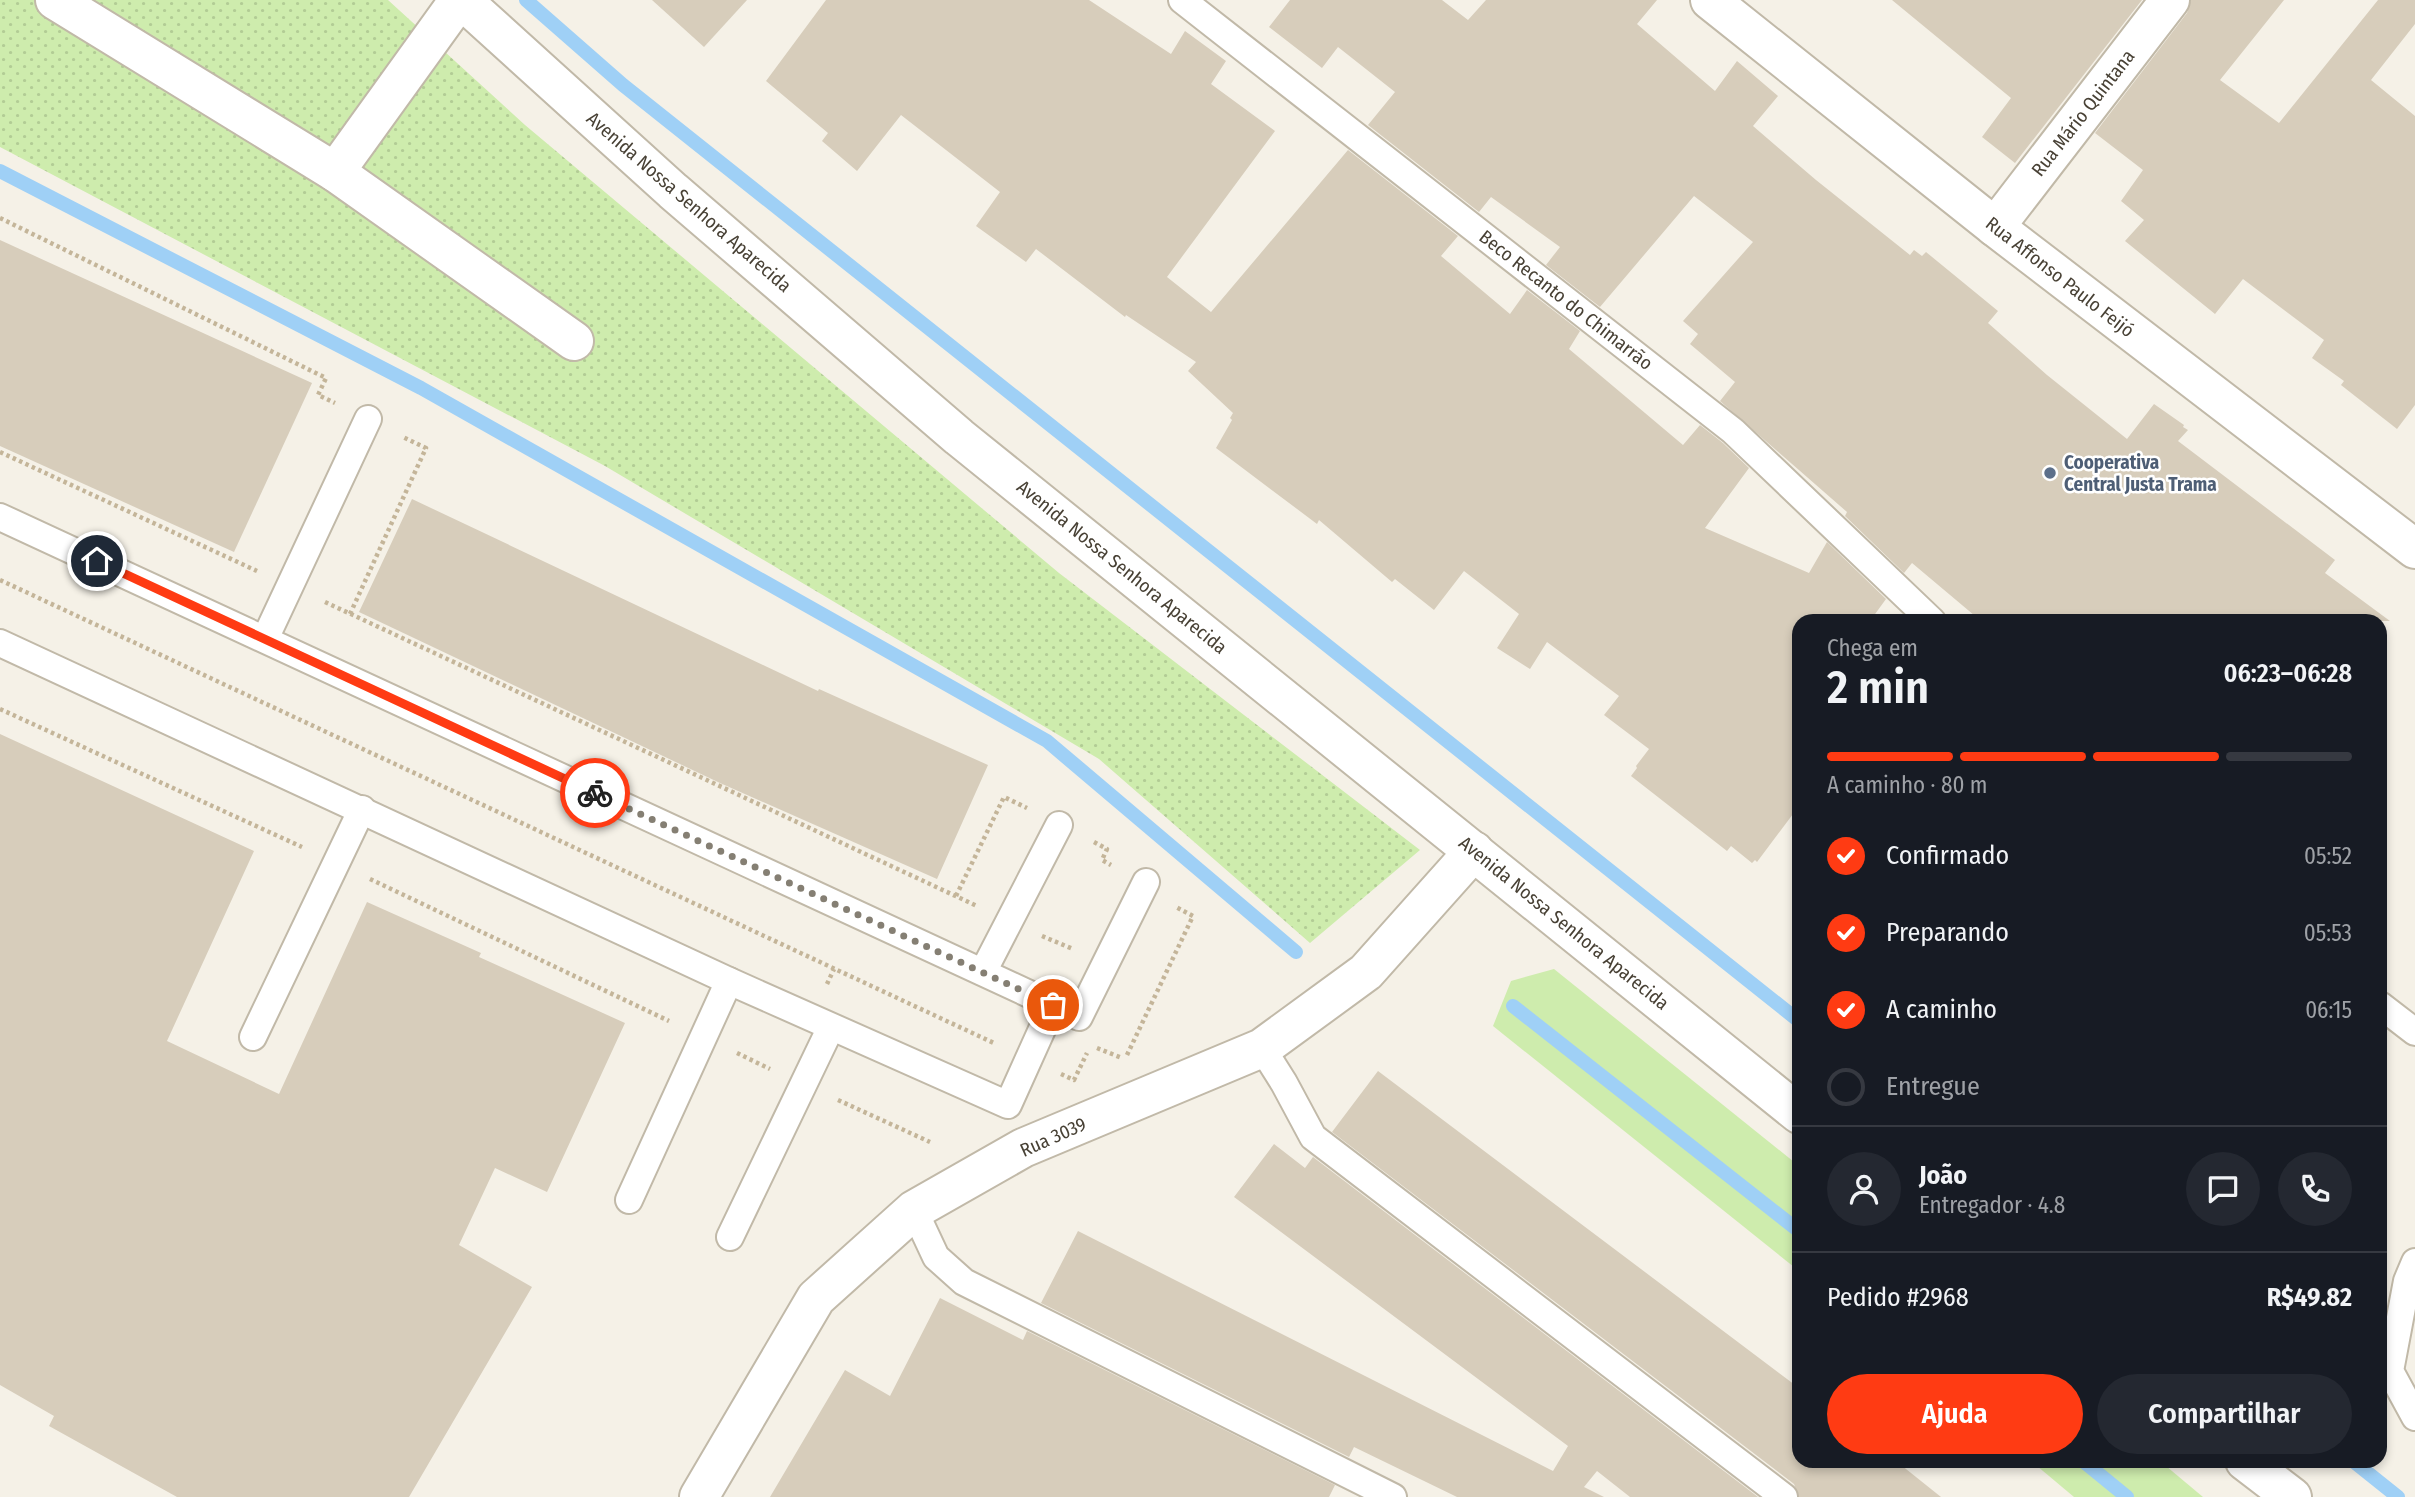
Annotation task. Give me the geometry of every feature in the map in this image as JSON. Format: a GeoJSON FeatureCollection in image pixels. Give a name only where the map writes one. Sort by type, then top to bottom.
{"type":"FeatureCollection","features":[{"type":"Feature","properties":{"kind":"street"},"geometry":{"type":"LineString","coordinates":[[55,0],[335,172],[574,341]]}},
{"type":"Feature","properties":{"kind":"street"},"geometry":{"type":"LineString","coordinates":[[335,172],[461,0]]}},
{"type":"Feature","properties":{"kind":"street","name":"Avenida Nossa Senhora Aparecida"},"geometry":{"type":"LineString","coordinates":[[461,0],[673,191],[959,437],[1792,1108]]}},
{"type":"Feature","properties":{"kind":"street","name":"Rua Affonso Paulo Feijó"},"geometry":{"type":"LineString","coordinates":[[1710,0],[1995,227],[2415,549]]}},
{"type":"Feature","properties":{"kind":"street","name":"Rua Mário Quintana"},"geometry":{"type":"LineString","coordinates":[[1995,227],[2171,0]]}},
{"type":"Feature","properties":{"kind":"street","name":"Rua 3039"},"geometry":{"type":"LineString","coordinates":[[699,1497],[816,1298],[914,1210],[1023,1148],[1262,1048],[1366,972],[1474,850]]}},
{"type":"Feature","properties":{"kind":"street"},"geometry":{"type":"LineString","coordinates":[[2254,1468],[2292,1497]]}},
{"type":"Feature","properties":{"kind":"lane","name":"Beco Recanto do Chimarrão"},"geometry":{"type":"LineString","coordinates":[[1182,0],[1733,431],[1925,614]]}},
{"type":"Feature","properties":{"kind":"lane"},"geometry":{"type":"LineString","coordinates":[[265,639],[368,419]]}},
{"type":"Feature","properties":{"kind":"lane"},"geometry":{"type":"LineString","coordinates":[[0,517],[1079,1017],[1146,882]]}},
{"type":"Feature","properties":{"kind":"lane"},"geometry":{"type":"LineString","coordinates":[[0,643],[729,981],[1008,1105],[1053,1005]]}},
{"type":"Feature","properties":{"kind":"lane"},"geometry":{"type":"LineString","coordinates":[[253,1037],[362,809]]}},
{"type":"Feature","properties":{"kind":"lane"},"geometry":{"type":"LineString","coordinates":[[983,972],[1059,825]]}},
{"type":"Feature","properties":{"kind":"lane"},"geometry":{"type":"LineString","coordinates":[[629,1200],[729,981]]}},
{"type":"Feature","properties":{"kind":"lane"},"geometry":{"type":"LineString","coordinates":[[2387,1010],[2415,1032]]}},
{"type":"Feature","properties":{"kind":"lane"},"geometry":{"type":"LineString","coordinates":[[730,1237],[831,1027]]}},
{"type":"Feature","properties":{"kind":"lane"},"geometry":{"type":"LineString","coordinates":[[1262,1048],[1313,1137],[1784,1497]]}},
{"type":"Feature","properties":{"kind":"lane"},"geometry":{"type":"LineString","coordinates":[[914,1210],[936,1257],[964,1282],[1393,1497]]}},
{"type":"Feature","properties":{"kind":"lane"},"geometry":{"type":"LineString","coordinates":[[2415,1262],[2407,1281],[2390,1371],[2415,1417]]}},
{"type":"Feature","properties":{"kind":"path"},"geometry":{"type":"LineString","coordinates":[[0,218],[326,378],[318,395],[426,448],[350,614]]}},
{"type":"Feature","properties":{"kind":"path"},"geometry":{"type":"LineString","coordinates":[[0,452],[1009,921],[1105,963]]}},
{"type":"Feature","properties":{"kind":"path"},"geometry":{"type":"LineString","coordinates":[[0,709],[336,863],[703,1038],[930,1142]]}},
{"type":"Feature","properties":{"kind":"green space"},"geometry":{"type":"Polygon","coordinates":[[[0,0],[388,0],[525,125],[1059,573],[1420,850],[1310,943],[1099,759],[605,466],[0,147],[0,0]]]}},
{"type":"Feature","properties":{"kind":"green space"},"geometry":{"type":"Polygon","coordinates":[[[1554,969],[1792,1160],[1792,1265],[1493,1026],[1511,981],[1554,969]]]}},
{"type":"Feature","properties":{"kind":"green space"},"geometry":{"type":"Polygon","coordinates":[[[2039,1468],[2168,1468],[2203,1497],[2074,1497],[2039,1468]]]}},
{"type":"Feature","properties":{"kind":"building"},"geometry":{"type":"Polygon","coordinates":[[[652,0],[747,0],[704,47],[652,0]]]}},
{"type":"Feature","properties":{"kind":"building"},"geometry":{"type":"Polygon","coordinates":[[[826,0],[1089,0],[1171,54],[1185,31],[1226,61],[1211,84],[1275,131],[1167,277],[1211,312],[1348,150],[1458,236],[1441,256],[1510,314],[1527,290],[1580,331],[1569,349],[1683,445],[1700,425],[1723,443],[1749,468],[1705,528],[1809,573],[1827,542],[1886,599],[1875,614],[1792,614],[1792,815],[1757,862],[1755,860],[1752,863],[1731,846],[1727,851],[1631,776],[1649,749],[1604,715],[1619,696],[1547,642],[1530,669],[1497,648],[1519,614],[1464,571],[1434,610],[1395,579],[1392,582],[1319,520],[1317,524],[1216,448],[1232,420],[1230,418],[1233,413],[1188,371],[1196,362],[1126,315],[1125,317],[1036,249],[1026,262],[976,226],[1000,192],[901,115],[857,171],[822,141],[828,133],[766,81],[826,0]]]}},
{"type":"Feature","properties":{"kind":"building"},"geometry":{"type":"Polygon","coordinates":[[[1290,0],[1442,0],[1468,20],[1486,0],[1657,0],[1637,24],[1715,91],[1737,61],[1778,96],[1753,126],[1816,180],[1910,255],[1914,250],[1922,256],[1926,252],[1998,311],[1988,323],[2047,375],[2127,439],[2154,404],[2184,425],[2188,430],[2178,441],[2335,560],[2325,573],[2381,614],[1973,614],[1912,563],[1904,573],[1845,516],[1847,512],[1720,401],[1735,382],[1690,344],[1698,334],[1683,321],[1753,242],[1694,196],[1600,307],[1546,265],[1560,247],[1491,197],[1479,212],[1368,125],[1395,92],[1338,47],[1322,68],[1269,27],[1290,0]]]}},
{"type":"Feature","properties":{"kind":"building"},"geometry":{"type":"Polygon","coordinates":[[[1892,0],[2142,0],[2015,163],[1982,137],[2011,98],[1892,0]]]}},
{"type":"Feature","properties":{"kind":"building"},"geometry":{"type":"Polygon","coordinates":[[[2191,0],[2284,0],[2220,80],[2279,123],[2378,0],[2415,0],[2415,24],[2371,80],[2415,116],[2415,405],[2397,429],[2341,385],[2344,381],[2312,358],[2324,340],[2243,279],[2215,314],[2125,241],[2144,220],[2121,201],[2143,170],[2095,133],[2187,13],[2191,0]]]}},
{"type":"Feature","properties":{"kind":"building"},"geometry":{"type":"Polygon","coordinates":[[[0,240],[312,383],[234,552],[0,446],[0,240]]]}},
{"type":"Feature","properties":{"kind":"building"},"geometry":{"type":"Polygon","coordinates":[[[412,499],[818,691],[819,689],[988,765],[937,879],[720,783],[359,612],[412,499]]]}},
{"type":"Feature","properties":{"kind":"building"},"geometry":{"type":"Polygon","coordinates":[[[0,734],[254,851],[167,1041],[279,1094],[367,902],[481,953],[479,957],[625,1023],[547,1192],[495,1168],[459,1245],[532,1287],[409,1497],[177,1497],[49,1426],[54,1416],[0,1385],[0,734]]]}},
{"type":"Feature","properties":{"kind":"building"},"geometry":{"type":"Polygon","coordinates":[[[1378,1071],[1792,1383],[1792,1468],[1905,1468],[1941,1497],[1799,1497],[1794,1484],[1332,1132],[1378,1071]]]}},
{"type":"Feature","properties":{"kind":"building"},"geometry":{"type":"Polygon","coordinates":[[[1274,1144],[1305,1168],[1313,1157],[1758,1497],[1630,1497],[1597,1471],[1584,1487],[1604,1497],[1457,1497],[1354,1447],[1349,1457],[1041,1303],[1078,1231],[1553,1471],[1568,1446],[1234,1197],[1274,1144]]]}},
{"type":"Feature","properties":{"kind":"building"},"geometry":{"type":"Polygon","coordinates":[[[940,1298],[1023,1340],[1027,1331],[1335,1485],[1329,1497],[770,1497],[845,1370],[890,1396],[940,1298]]]}},
{"type":"Feature","properties":{"kind":"waterway"},"geometry":{"type":"LineString","coordinates":[[526,0],[623,85],[1792,1015]]}},
{"type":"Feature","properties":{"kind":"waterway"},"geometry":{"type":"LineString","coordinates":[[0,171],[421,388],[1047,741],[1296,952]]}},
{"type":"Feature","properties":{"kind":"waterway"},"geometry":{"type":"LineString","coordinates":[[1513,1006],[1792,1225]]}},
{"type":"Feature","properties":{"kind":"waterway"},"geometry":{"type":"LineString","coordinates":[[2092,1468],[2127,1497]]}},
{"type":"Feature","properties":{"kind":"waterway"},"geometry":{"type":"LineString","coordinates":[[2362,1468],[2398,1497]]}},
{"type":"Feature","properties":{"kind":"way so far"},"geometry":{"type":"LineString","coordinates":[[595,793],[1053,1005]]}},
{"type":"Feature","properties":{"kind":"place","name":"Cooperativa Central Justa Trama"},"geometry":{"type":"Point","coordinates":[2050,473]}},
{"type":"Feature","properties":{"kind":"route"},"geometry":{"type":"LineString","coordinates":[[97,561],[595,793]]}}]}
